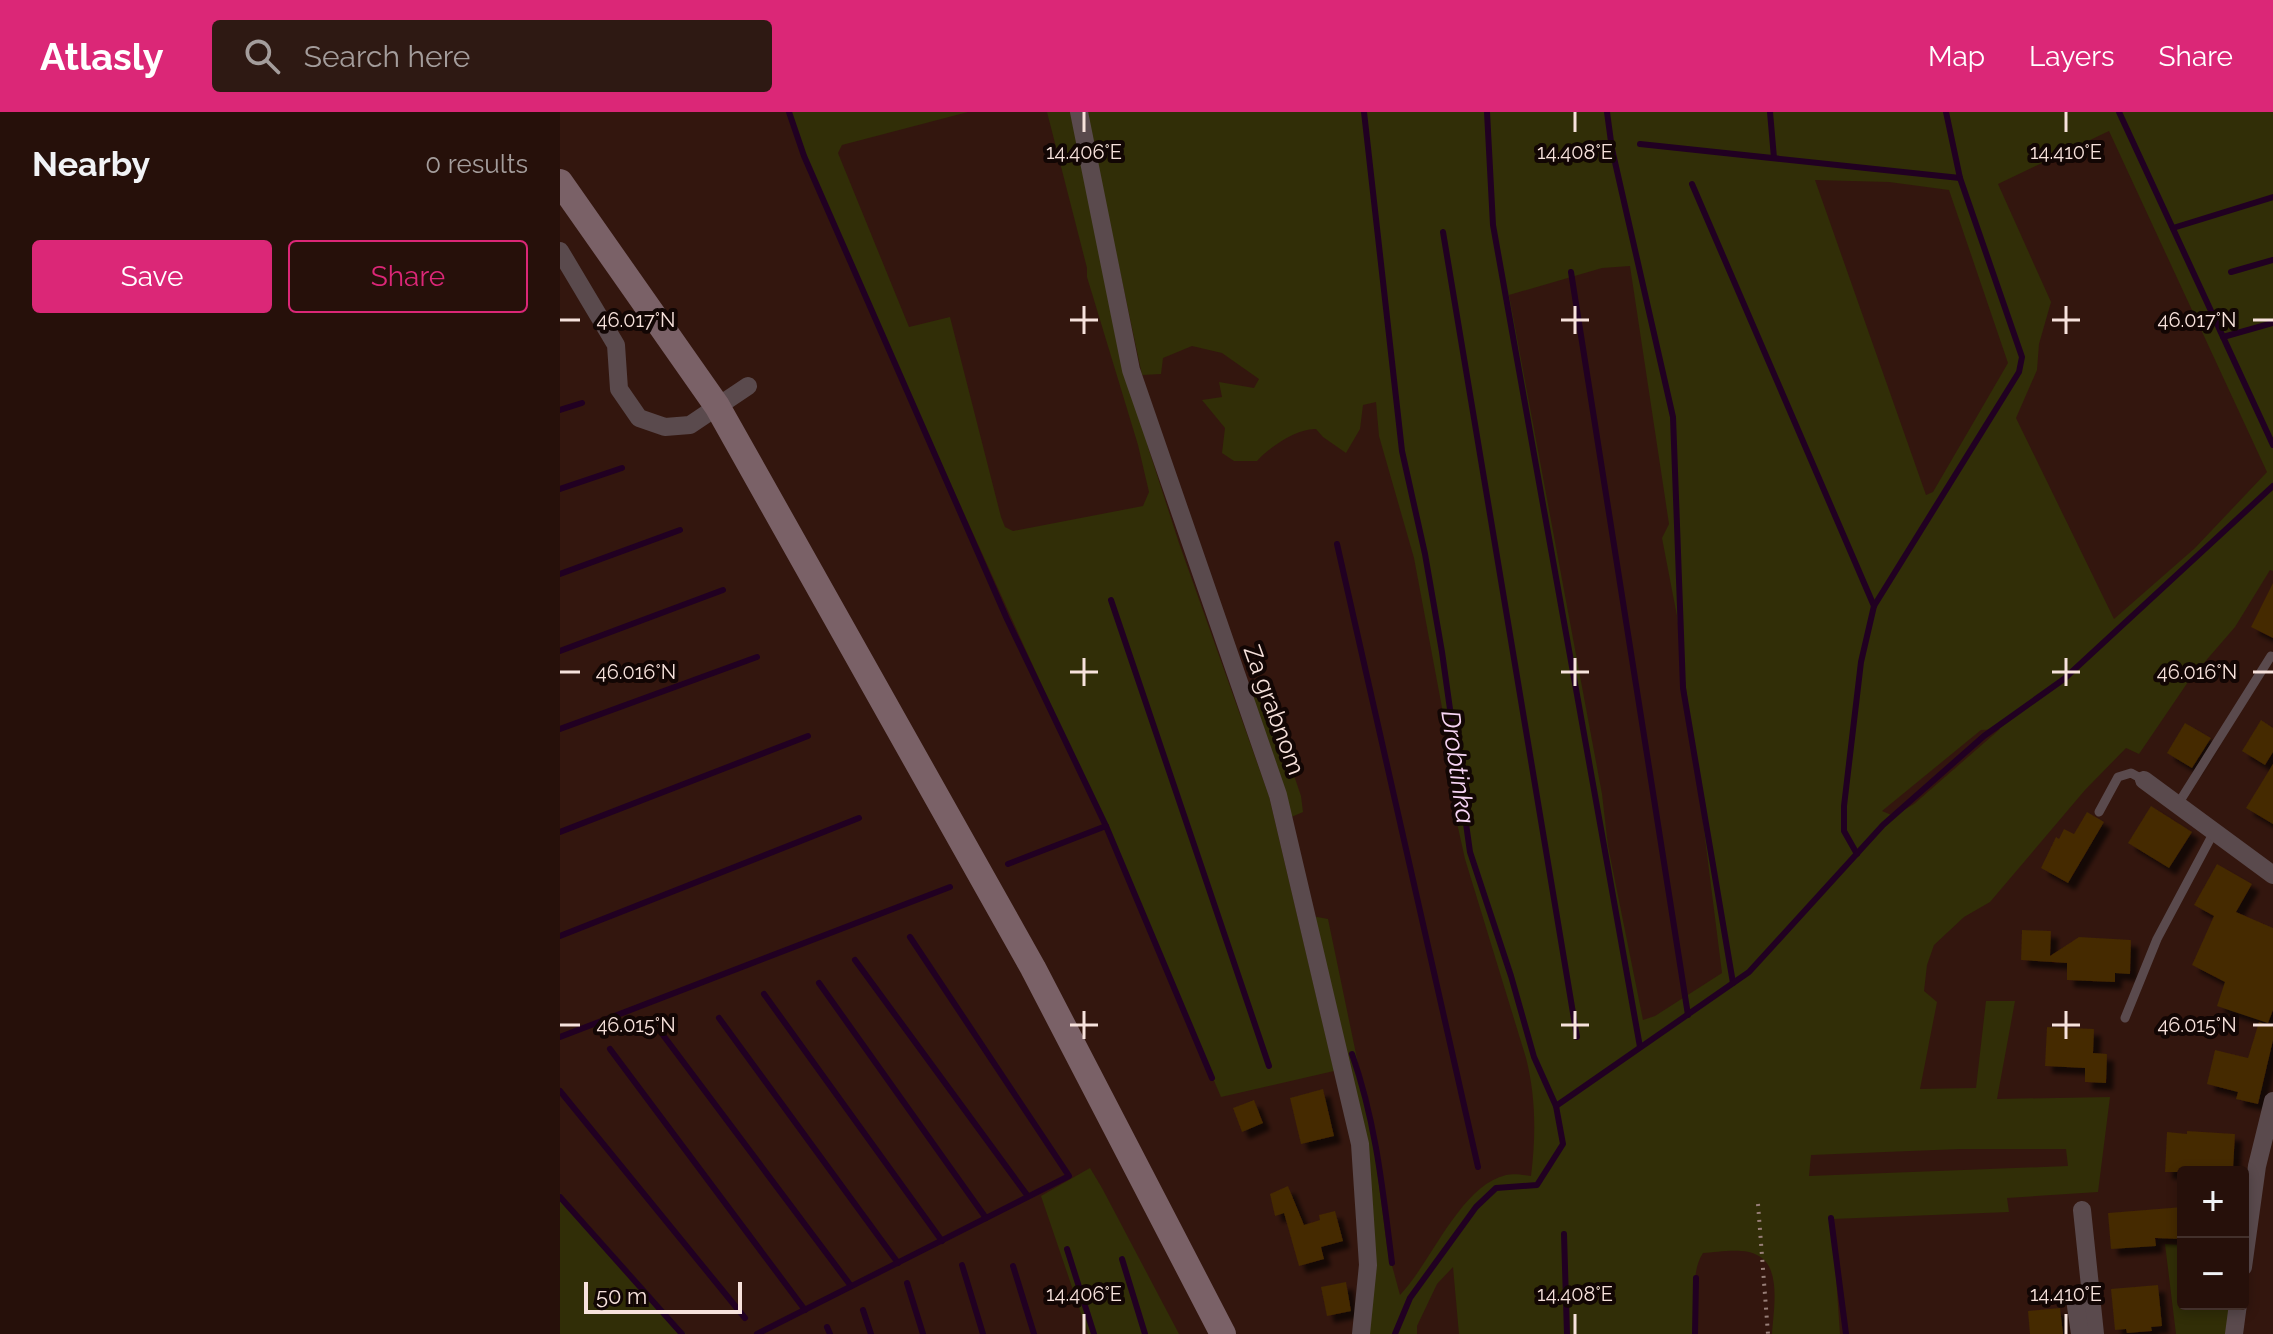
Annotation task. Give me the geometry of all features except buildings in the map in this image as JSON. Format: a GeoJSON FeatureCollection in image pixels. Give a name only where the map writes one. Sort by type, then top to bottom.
{"type":"FeatureCollection","features":[{"type":"Feature","properties":{"kind":"main road"},"geometry":{"type":"LineString","coordinates":[[560,182],[717,406],[1033,968],[1223,1334]]}},
{"type":"Feature","properties":{"kind":"street","name":"Za grabnom"},"geometry":{"type":"LineString","coordinates":[[1079,112],[1131,370],[1278,795],[1360,1144],[1368,1265],[1361,1334]]}},
{"type":"Feature","properties":{"kind":"street"},"geometry":{"type":"LineString","coordinates":[[560,251],[616,345],[619,389],[639,418],[665,427],[690,425],[748,386]]}},
{"type":"Feature","properties":{"kind":"street"},"geometry":{"type":"LineString","coordinates":[[2144,780],[2273,875]]}},
{"type":"Feature","properties":{"kind":"street"},"geometry":{"type":"LineString","coordinates":[[2247,1238],[2257,1166],[2273,1101]]}},
{"type":"Feature","properties":{"kind":"street"},"geometry":{"type":"LineString","coordinates":[[2082,1210],[2095,1334]]}},
{"type":"Feature","properties":{"kind":"street"},"geometry":{"type":"LineString","coordinates":[[2076,1306],[2080,1334]]}},
{"type":"Feature","properties":{"kind":"street"},"geometry":{"type":"LineString","coordinates":[[2234,1334],[2237,1310]]}},
{"type":"Feature","properties":{"kind":"lane"},"geometry":{"type":"LineString","coordinates":[[2178,804],[2271,656]]}},
{"type":"Feature","properties":{"kind":"lane"},"geometry":{"type":"LineString","coordinates":[[2099,812],[2118,777],[2131,773],[2144,780]]}},
{"type":"Feature","properties":{"kind":"lane"},"geometry":{"type":"LineString","coordinates":[[2125,1018],[2157,939],[2215,830]]}},
{"type":"Feature","properties":{"kind":"path"},"geometry":{"type":"LineString","coordinates":[[1758,1204],[1768,1334]]}},
{"type":"Feature","properties":{"kind":"shaded area"},"geometry":{"type":"Polygon","coordinates":[[[788,112],[968,112],[842,145],[838,153],[909,327],[950,317],[1001,517],[1005,527],[1013,531],[1143,506],[1149,492],[1138,445],[1087,277],[1047,112],[1070,112],[1148,447],[1269,796],[1334,1071],[1221,1097],[1093,798],[826,209],[788,112]]]}},
{"type":"Feature","properties":{"kind":"shaded area"},"geometry":{"type":"Polygon","coordinates":[[[1086,112],[2273,112],[2273,571],[2270,570],[2235,627],[2190,679],[2139,754],[2126,748],[2085,790],[1990,902],[1964,917],[1934,945],[1927,965],[1924,991],[1937,1002],[1920,1089],[1976,1088],[1986,1001],[2015,1001],[1997,1099],[2110,1097],[2098,1192],[2007,1198],[2009,1212],[1832,1219],[1840,1334],[1772,1334],[1774,1292],[1771,1271],[1759,1256],[1732,1251],[1703,1253],[1699,1262],[1695,1282],[1697,1334],[1459,1334],[1453,1267],[1437,1284],[1417,1326],[1417,1334],[1368,1334],[1373,1261],[1312,916],[1328,919],[1372,1131],[1387,1247],[1400,1295],[1460,1209],[1474,1194],[1506,1175],[1531,1176],[1534,1146],[1533,1102],[1526,1058],[1465,859],[1457,823],[1443,713],[1414,558],[1379,436],[1376,402],[1363,405],[1360,429],[1346,453],[1316,429],[1284,439],[1257,461],[1234,461],[1222,453],[1225,428],[1202,400],[1222,397],[1219,382],[1254,388],[1259,379],[1222,353],[1192,346],[1163,358],[1161,374],[1142,375],[1086,112]],[[2109,131],[1998,184],[2051,302],[2039,344],[2037,370],[2016,418],[2114,619],[2195,548],[2267,472],[2109,131]],[[1815,180],[1926,495],[1933,492],[2008,363],[1949,190],[1889,182],[1815,180]],[[1630,266],[1602,268],[1509,295],[1602,794],[1608,846],[1643,1020],[1655,1016],[1722,973],[1677,616],[1662,538],[1669,524],[1630,266]],[[2000,729],[1981,730],[1882,811],[1894,816],[1914,804],[2000,729]],[[1960,1149],[1811,1155],[1809,1176],[2068,1166],[2066,1149],[1960,1149]]]}},
{"type":"Feature","properties":{"kind":"shaded area"},"geometry":{"type":"Polygon","coordinates":[[[1250,687],[1265,690],[1301,796],[1303,812],[1289,818],[1250,687]]]}},
{"type":"Feature","properties":{"kind":"shaded area"},"geometry":{"type":"Polygon","coordinates":[[[1090,1168],[1179,1334],[1088,1334],[1041,1196],[1090,1168]]]}},
{"type":"Feature","properties":{"kind":"shaded area"},"geometry":{"type":"Polygon","coordinates":[[[560,1193],[686,1334],[560,1334],[560,1193]]]}},
{"type":"Feature","properties":{"kind":"shaded area"},"geometry":{"type":"Polygon","coordinates":[[[2165,1244],[2177,1245],[2177,1310],[2230,1310],[2226,1334],[2176,1334],[2165,1244]]]}},
{"type":"Feature","properties":{"kind":"waterway"},"geometry":{"type":"LineString","coordinates":[[789,112],[804,156],[1007,619],[1106,826],[1212,1078]]}},
{"type":"Feature","properties":{"kind":"waterway","name":"Drobtinka"},"geometry":{"type":"LineString","coordinates":[[1364,112],[1402,451],[1425,554],[1442,652],[1470,852],[1534,1057],[1556,1106],[1563,1144],[1537,1185],[1496,1188],[1476,1207],[1410,1298],[1395,1334]]}},
{"type":"Feature","properties":{"kind":"waterway"},"geometry":{"type":"LineString","coordinates":[[1487,112],[1493,225],[1640,1047]]}},
{"type":"Feature","properties":{"kind":"waterway"},"geometry":{"type":"LineString","coordinates":[[1607,112],[1612,149],[1673,417],[1683,688],[1733,983]]}},
{"type":"Feature","properties":{"kind":"waterway"},"geometry":{"type":"LineString","coordinates":[[1770,112],[1774,158]]}},
{"type":"Feature","properties":{"kind":"waterway"},"geometry":{"type":"LineString","coordinates":[[1857,854],[1844,831],[1844,806],[1861,662],[1874,606],[2019,372],[2022,357],[1960,178],[1946,112]]}},
{"type":"Feature","properties":{"kind":"waterway"},"geometry":{"type":"LineString","coordinates":[[2119,112],[2273,445]]}},
{"type":"Feature","properties":{"kind":"waterway"},"geometry":{"type":"LineString","coordinates":[[1640,144],[1960,178]]}},
{"type":"Feature","properties":{"kind":"waterway"},"geometry":{"type":"LineString","coordinates":[[1692,184],[1874,606]]}},
{"type":"Feature","properties":{"kind":"waterway"},"geometry":{"type":"LineString","coordinates":[[2173,228],[2273,197]]}},
{"type":"Feature","properties":{"kind":"waterway"},"geometry":{"type":"LineString","coordinates":[[1443,232],[1577,1037]]}},
{"type":"Feature","properties":{"kind":"waterway"},"geometry":{"type":"LineString","coordinates":[[2231,272],[2273,260]]}},
{"type":"Feature","properties":{"kind":"waterway"},"geometry":{"type":"LineString","coordinates":[[1571,272],[1688,1015]]}},
{"type":"Feature","properties":{"kind":"waterway"},"geometry":{"type":"LineString","coordinates":[[2223,337],[2273,323]]}},
{"type":"Feature","properties":{"kind":"waterway"},"geometry":{"type":"LineString","coordinates":[[560,410],[582,403]]}},
{"type":"Feature","properties":{"kind":"waterway"},"geometry":{"type":"LineString","coordinates":[[560,489],[622,468]]}},
{"type":"Feature","properties":{"kind":"waterway"},"geometry":{"type":"LineString","coordinates":[[1556,1106],[1749,972],[1883,825],[1984,736],[2064,679],[2273,486]]}},
{"type":"Feature","properties":{"kind":"waterway"},"geometry":{"type":"LineString","coordinates":[[560,574],[680,530]]}},
{"type":"Feature","properties":{"kind":"waterway"},"geometry":{"type":"LineString","coordinates":[[1337,544],[1478,1167]]}},
{"type":"Feature","properties":{"kind":"waterway"},"geometry":{"type":"LineString","coordinates":[[560,651],[723,590]]}},
{"type":"Feature","properties":{"kind":"waterway"},"geometry":{"type":"LineString","coordinates":[[1111,600],[1269,1066]]}},
{"type":"Feature","properties":{"kind":"waterway"},"geometry":{"type":"LineString","coordinates":[[560,729],[757,657]]}},
{"type":"Feature","properties":{"kind":"waterway"},"geometry":{"type":"LineString","coordinates":[[560,832],[808,736]]}},
{"type":"Feature","properties":{"kind":"waterway"},"geometry":{"type":"LineString","coordinates":[[560,936],[859,818]]}},
{"type":"Feature","properties":{"kind":"waterway"},"geometry":{"type":"LineString","coordinates":[[1008,864],[1106,826]]}},
{"type":"Feature","properties":{"kind":"waterway"},"geometry":{"type":"LineString","coordinates":[[560,1037],[950,887]]}},
{"type":"Feature","properties":{"kind":"waterway"},"geometry":{"type":"LineString","coordinates":[[757,1334],[1069,1176],[910,937]]}},
{"type":"Feature","properties":{"kind":"waterway"},"geometry":{"type":"LineString","coordinates":[[855,960],[1027,1195]]}},
{"type":"Feature","properties":{"kind":"waterway"},"geometry":{"type":"LineString","coordinates":[[819,983],[986,1218]]}},
{"type":"Feature","properties":{"kind":"waterway"},"geometry":{"type":"LineString","coordinates":[[764,994],[942,1241]]}},
{"type":"Feature","properties":{"kind":"waterway"},"geometry":{"type":"LineString","coordinates":[[719,1018],[898,1263]]}},
{"type":"Feature","properties":{"kind":"waterway"},"geometry":{"type":"LineString","coordinates":[[660,1031],[851,1286]]}},
{"type":"Feature","properties":{"kind":"waterway"},"geometry":{"type":"LineString","coordinates":[[610,1049],[805,1310]]}},
{"type":"Feature","properties":{"kind":"waterway"},"geometry":{"type":"LineString","coordinates":[[1352,1054],[1373,1131],[1392,1263]]}},
{"type":"Feature","properties":{"kind":"waterway"},"geometry":{"type":"LineString","coordinates":[[560,1091],[745,1318]]}},
{"type":"Feature","properties":{"kind":"waterway"},"geometry":{"type":"LineString","coordinates":[[560,1197],[682,1334]]}},
{"type":"Feature","properties":{"kind":"waterway"},"geometry":{"type":"LineString","coordinates":[[1831,1218],[1846,1334]]}},
{"type":"Feature","properties":{"kind":"waterway"},"geometry":{"type":"LineString","coordinates":[[1564,1234],[1567,1334]]}},
{"type":"Feature","properties":{"kind":"waterway"},"geometry":{"type":"LineString","coordinates":[[1067,1249],[1094,1334]]}},
{"type":"Feature","properties":{"kind":"waterway"},"geometry":{"type":"LineString","coordinates":[[1122,1259],[1145,1334]]}},
{"type":"Feature","properties":{"kind":"waterway"},"geometry":{"type":"LineString","coordinates":[[962,1265],[983,1334]]}},
{"type":"Feature","properties":{"kind":"waterway"},"geometry":{"type":"LineString","coordinates":[[1013,1266],[1034,1334]]}},
{"type":"Feature","properties":{"kind":"waterway"},"geometry":{"type":"LineString","coordinates":[[1695,1334],[1696,1278]]}},
{"type":"Feature","properties":{"kind":"waterway"},"geometry":{"type":"LineString","coordinates":[[907,1283],[923,1334]]}},
{"type":"Feature","properties":{"kind":"waterway"},"geometry":{"type":"LineString","coordinates":[[863,1310],[871,1334]]}},
{"type":"Feature","properties":{"kind":"waterway"},"geometry":{"type":"LineString","coordinates":[[827,1327],[830,1334]]}}]}
